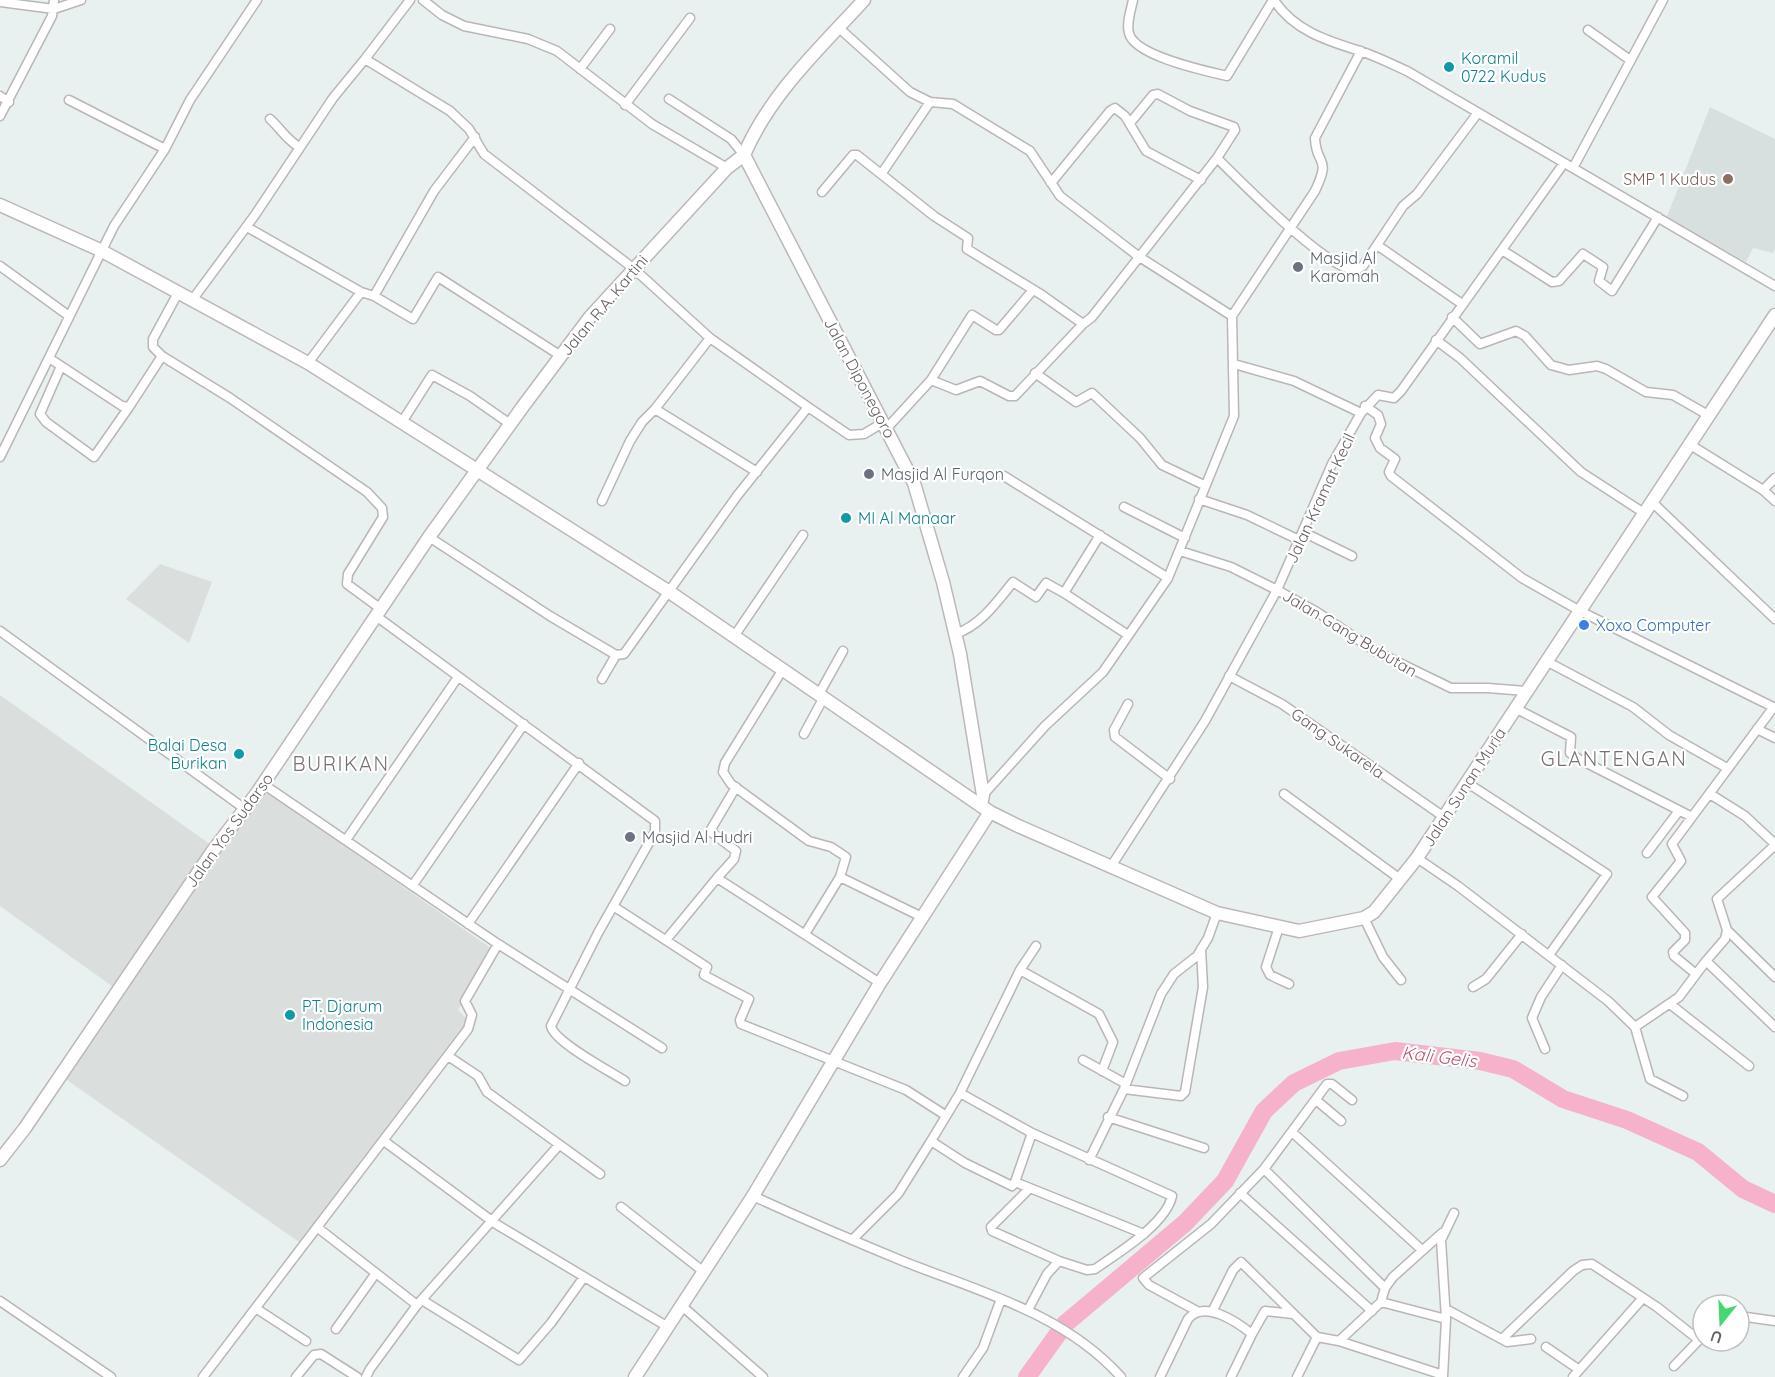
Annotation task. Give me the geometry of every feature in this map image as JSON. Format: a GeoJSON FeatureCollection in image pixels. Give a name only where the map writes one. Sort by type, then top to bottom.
{"type":"FeatureCollection","features":[{"type":"Feature","properties":{"kind":"main road"},"geometry":{"type":"LineString","coordinates":[[744,155],[752,136],[784,90],[864,0]]}},
{"type":"Feature","properties":{"kind":"main road","name":"Jalan R.A. Kartini"},"geometry":{"type":"LineString","coordinates":[[478,468],[561,356],[633,268],[728,168],[744,155]]}},
{"type":"Feature","properties":{"kind":"main road","name":"Jalan Diponegoro"},"geometry":{"type":"LineString","coordinates":[[744,155],[886,425],[914,483],[955,633],[985,804]]}},
{"type":"Feature","properties":{"kind":"main road"},"geometry":{"type":"LineString","coordinates":[[0,205],[100,250],[308,363],[478,468],[668,591],[821,696],[985,804],[1110,868],[1217,914],[1299,931],[1364,918]]}},
{"type":"Feature","properties":{"kind":"main road","name":"Jalan Sunan Muria"},"geometry":{"type":"LineString","coordinates":[[1364,918],[1374,912],[1417,858],[1775,315]]}},
{"type":"Feature","properties":{"kind":"main road","name":"Jalan Yos Sudarso"},"geometry":{"type":"LineString","coordinates":[[0,1161],[32,1118],[212,852],[263,784],[478,468]]}},
{"type":"Feature","properties":{"kind":"main road"},"geometry":{"type":"LineString","coordinates":[[635,1377],[753,1196],[922,917],[985,804]]}},
{"type":"Feature","properties":{"kind":"street"},"geometry":{"type":"LineString","coordinates":[[0,2],[54,4],[81,0]]}},
{"type":"Feature","properties":{"kind":"street"},"geometry":{"type":"LineString","coordinates":[[162,356],[94,458],[46,422],[40,414],[69,316],[100,250],[165,149],[190,100],[257,0]]}},
{"type":"Feature","properties":{"kind":"street"},"geometry":{"type":"LineString","coordinates":[[193,299],[247,227],[333,98],[410,0]]}},
{"type":"Feature","properties":{"kind":"street"},"geometry":{"type":"LineString","coordinates":[[423,0],[442,15],[464,26],[528,39],[557,51],[625,105],[728,168]]}},
{"type":"Feature","properties":{"kind":"street"},"geometry":{"type":"LineString","coordinates":[[1133,0],[1128,33],[1133,42],[1155,54],[1227,76],[1274,0],[1303,29],[1331,43],[1361,51],[1407,71],[1477,114],[1775,286]]}},
{"type":"Feature","properties":{"kind":"street"},"geometry":{"type":"LineString","coordinates":[[1573,168],[1663,0]]}},
{"type":"Feature","properties":{"kind":"street"},"geometry":{"type":"LineString","coordinates":[[0,116],[9,102],[54,4]]}},
{"type":"Feature","properties":{"kind":"street"},"geometry":{"type":"LineString","coordinates":[[625,105],[690,18]]}},
{"type":"Feature","properties":{"kind":"street"},"geometry":{"type":"LineString","coordinates":[[839,28],[910,92],[930,102],[953,104],[1030,151],[1060,196],[1138,256],[1232,316]]}},
{"type":"Feature","properties":{"kind":"street"},"geometry":{"type":"LineString","coordinates":[[580,69],[610,29]]}},
{"type":"Feature","properties":{"kind":"street"},"geometry":{"type":"LineString","coordinates":[[1588,30],[1630,60]]}},
{"type":"Feature","properties":{"kind":"street"},"geometry":{"type":"LineString","coordinates":[[985,804],[1045,726],[1103,672],[1168,578],[1234,416],[1232,316],[1292,228],[1325,170],[1316,148],[1315,138],[1361,51]]}},
{"type":"Feature","properties":{"kind":"street"},"geometry":{"type":"LineString","coordinates":[[365,59],[450,111],[475,136],[484,154],[633,268],[710,338],[849,435],[864,434],[886,425],[931,380],[972,315],[999,330],[1033,290]]}},
{"type":"Feature","properties":{"kind":"street"},"geometry":{"type":"LineString","coordinates":[[931,380],[956,390],[980,381],[1009,396],[1015,396],[1092,317],[1138,256],[1201,180],[1235,130],[1234,127],[1190,111],[1158,94],[1153,95],[1130,123]]}},
{"type":"Feature","properties":{"kind":"street"},"geometry":{"type":"LineString","coordinates":[[0,96],[9,102]]}},
{"type":"Feature","properties":{"kind":"street"},"geometry":{"type":"LineString","coordinates":[[669,99],[731,140],[744,155]]}},
{"type":"Feature","properties":{"kind":"street"},"geometry":{"type":"LineString","coordinates":[[69,100],[165,149]]}},
{"type":"Feature","properties":{"kind":"street"},"geometry":{"type":"LineString","coordinates":[[882,173],[930,102]]}},
{"type":"Feature","properties":{"kind":"street"},"geometry":{"type":"LineString","coordinates":[[1051,183],[1112,109],[1120,110],[1146,151],[1201,180]]}},
{"type":"Feature","properties":{"kind":"street"},"geometry":{"type":"LineString","coordinates":[[1217,158],[1292,228],[1326,256],[1349,269],[1356,270],[1363,266],[1403,206],[1417,194],[1477,114]]}},
{"type":"Feature","properties":{"kind":"street"},"geometry":{"type":"LineString","coordinates":[[270,119],[282,131],[285,139],[299,147]]}},
{"type":"Feature","properties":{"kind":"street"},"geometry":{"type":"LineString","coordinates":[[374,296],[434,191],[475,136]]}},
{"type":"Feature","properties":{"kind":"street"},"geometry":{"type":"LineString","coordinates":[[822,192],[853,155],[882,173],[934,216],[968,238],[967,249],[1083,324]]}},
{"type":"Feature","properties":{"kind":"street"},"geometry":{"type":"LineString","coordinates":[[1363,409],[1377,395],[1394,398],[1401,392],[1452,317],[1564,163]]}},
{"type":"Feature","properties":{"kind":"street"},"geometry":{"type":"LineString","coordinates":[[1502,250],[1552,282],[1558,281],[1583,254],[1603,267],[1599,281],[1612,291],[1658,217]]}},
{"type":"Feature","properties":{"kind":"street"},"geometry":{"type":"LineString","coordinates":[[247,227],[413,319],[438,277],[561,356]]}},
{"type":"Feature","properties":{"kind":"street"},"geometry":{"type":"LineString","coordinates":[[1377,245],[1462,304]]}},
{"type":"Feature","properties":{"kind":"street"},"geometry":{"type":"LineString","coordinates":[[0,266],[69,316]]}},
{"type":"Feature","properties":{"kind":"street"},"geometry":{"type":"LineString","coordinates":[[308,363],[361,292]]}},
{"type":"Feature","properties":{"kind":"street"},"geometry":{"type":"LineString","coordinates":[[178,293],[153,339],[153,347],[162,356],[280,432],[367,492],[382,508],[383,517],[348,574],[346,584],[458,677],[579,763],[655,821],[655,832],[613,906],[552,1024],[552,1030],[563,1041],[625,1081]]}},
{"type":"Feature","properties":{"kind":"street"},"geometry":{"type":"LineString","coordinates":[[1452,317],[1480,344],[1515,331],[1525,336],[1551,365],[1569,370],[1597,366],[1647,392],[1673,395],[1708,415]]}},
{"type":"Feature","properties":{"kind":"street"},"geometry":{"type":"LineString","coordinates":[[602,501],[630,441],[642,422],[655,409],[710,338]]}},
{"type":"Feature","properties":{"kind":"street"},"geometry":{"type":"LineString","coordinates":[[1436,340],[1460,358],[1581,472],[1644,513]]}},
{"type":"Feature","properties":{"kind":"street"},"geometry":{"type":"LineString","coordinates":[[55,362],[122,406],[129,407]]}},
{"type":"Feature","properties":{"kind":"street"},"geometry":{"type":"LineString","coordinates":[[0,457],[55,362]]}},
{"type":"Feature","properties":{"kind":"street"},"geometry":{"type":"LineString","coordinates":[[1234,364],[1294,381],[1378,415],[1381,424],[1375,438],[1380,448],[1395,459],[1389,472],[1391,476],[1522,578],[1580,610],[1743,690],[1774,708],[1672,844],[1681,861],[1652,897],[1685,933],[1685,940],[1673,952],[1674,956],[1696,974]]}},
{"type":"Feature","properties":{"kind":"street"},"geometry":{"type":"LineString","coordinates":[[1035,373],[1076,402],[1092,393],[1140,438],[1162,465],[1204,485]]}},
{"type":"Feature","properties":{"kind":"street"},"geometry":{"type":"LineString","coordinates":[[402,422],[432,375],[460,390],[510,424]]}},
{"type":"Feature","properties":{"kind":"street"},"geometry":{"type":"LineString","coordinates":[[602,679],[616,655],[629,651],[668,591],[808,407]]}},
{"type":"Feature","properties":{"kind":"street"},"geometry":{"type":"LineString","coordinates":[[655,409],[757,472]]}},
{"type":"Feature","properties":{"kind":"street","name":"Jalan Kramat Kecil"},"geometry":{"type":"LineString","coordinates":[[1110,868],[1170,778],[1277,590],[1332,464],[1363,409]]}},
{"type":"Feature","properties":{"kind":"street"},"geometry":{"type":"LineString","coordinates":[[1689,444],[1763,490],[1775,501]]}},
{"type":"Feature","properties":{"kind":"street"},"geometry":{"type":"LineString","coordinates":[[1004,476],[1168,578]]}},
{"type":"Feature","properties":{"kind":"street"},"geometry":{"type":"LineString","coordinates":[[1763,490],[1775,478]]}},
{"type":"Feature","properties":{"kind":"street"},"geometry":{"type":"LineString","coordinates":[[1199,499],[1352,556]]}},
{"type":"Feature","properties":{"kind":"street"},"geometry":{"type":"LineString","coordinates":[[1652,502],[1775,619]]}},
{"type":"Feature","properties":{"kind":"street"},"geometry":{"type":"LineString","coordinates":[[1124,507],[1185,538]]}},
{"type":"Feature","properties":{"kind":"street"},"geometry":{"type":"LineString","coordinates":[[735,636],[803,535]]}},
{"type":"Feature","properties":{"kind":"street"},"geometry":{"type":"LineString","coordinates":[[1064,593],[1100,535]]}},
{"type":"Feature","properties":{"kind":"street"},"geometry":{"type":"LineString","coordinates":[[429,537],[550,616],[616,655]]}},
{"type":"Feature","properties":{"kind":"street","name":"Jalan Gang Bubutan"},"geometry":{"type":"LineString","coordinates":[[1180,551],[1231,567],[1277,590],[1317,612],[1375,651],[1451,688],[1488,687],[1526,692]]}},
{"type":"Feature","properties":{"kind":"street"},"geometry":{"type":"LineString","coordinates":[[955,633],[968,630],[993,607],[1012,582],[1036,597],[1046,583],[1128,634]]}},
{"type":"Feature","properties":{"kind":"street"},"geometry":{"type":"LineString","coordinates":[[0,631],[245,808]]}},
{"type":"Feature","properties":{"kind":"street"},"geometry":{"type":"LineString","coordinates":[[804,734],[843,651]]}},
{"type":"Feature","properties":{"kind":"street"},"geometry":{"type":"LineString","coordinates":[[1546,661],[1633,707],[1669,735],[1727,768]]}},
{"type":"Feature","properties":{"kind":"street"},"geometry":{"type":"LineString","coordinates":[[783,669],[725,763],[723,774],[736,787],[809,841],[831,847],[843,855],[846,862],[840,877],[805,934]]}},
{"type":"Feature","properties":{"kind":"street","name":"Gang Sukarela"},"geometry":{"type":"LineString","coordinates":[[1229,676],[1282,704],[1444,817]]}},
{"type":"Feature","properties":{"kind":"street"},"geometry":{"type":"LineString","coordinates":[[346,840],[458,677]]}},
{"type":"Feature","properties":{"kind":"street"},"geometry":{"type":"LineString","coordinates":[[1128,704],[1114,730],[1115,737],[1170,778]]}},
{"type":"Feature","properties":{"kind":"street"},"geometry":{"type":"LineString","coordinates":[[1515,708],[1571,737],[1570,753],[1579,759],[1678,812],[1692,817]]}},
{"type":"Feature","properties":{"kind":"street"},"geometry":{"type":"LineString","coordinates":[[413,885],[524,724]]}},
{"type":"Feature","properties":{"kind":"street"},"geometry":{"type":"LineString","coordinates":[[1757,729],[1775,738]]}},
{"type":"Feature","properties":{"kind":"street"},"geometry":{"type":"LineString","coordinates":[[468,924],[579,763]]}},
{"type":"Feature","properties":{"kind":"street"},"geometry":{"type":"LineString","coordinates":[[1466,782],[1607,874],[1549,955]]}},
{"type":"Feature","properties":{"kind":"street"},"geometry":{"type":"LineString","coordinates":[[263,784],[498,945],[571,988],[662,1048]]}},
{"type":"Feature","properties":{"kind":"street"},"geometry":{"type":"LineString","coordinates":[[666,940],[734,859],[736,851],[710,832],[710,829],[736,787]]}},
{"type":"Feature","properties":{"kind":"street"},"geometry":{"type":"LineString","coordinates":[[1284,794],[1400,879]]}},
{"type":"Feature","properties":{"kind":"street"},"geometry":{"type":"LineString","coordinates":[[1710,794],[1744,816],[1775,845],[1717,899],[1727,930],[1775,977]]}},
{"type":"Feature","properties":{"kind":"street"},"geometry":{"type":"LineString","coordinates":[[1647,853],[1678,812]]}},
{"type":"Feature","properties":{"kind":"street"},"geometry":{"type":"LineString","coordinates":[[1417,858],[1522,934],[1608,1001],[1635,1027],[1650,1079],[1683,1096]]}},
{"type":"Feature","properties":{"kind":"street"},"geometry":{"type":"LineString","coordinates":[[840,877],[922,917]]}},
{"type":"Feature","properties":{"kind":"street"},"geometry":{"type":"LineString","coordinates":[[717,878],[880,983]]}},
{"type":"Feature","properties":{"kind":"street"},"geometry":{"type":"LineString","coordinates":[[613,906],[707,967],[704,975],[749,999],[740,1020],[741,1024],[906,1090],[945,1115]]}},
{"type":"Feature","properties":{"kind":"street"},"geometry":{"type":"LineString","coordinates":[[1089,1160],[1125,1086],[1161,994],[1174,974],[1197,956],[1217,914]]}},
{"type":"Feature","properties":{"kind":"street"},"geometry":{"type":"LineString","coordinates":[[1364,918],[1383,957],[1401,980]]}},
{"type":"Feature","properties":{"kind":"street"},"geometry":{"type":"LineString","coordinates":[[1279,927],[1266,967],[1270,975],[1289,984]]}},
{"type":"Feature","properties":{"kind":"street"},"geometry":{"type":"LineString","coordinates":[[1635,1027],[1679,997],[1725,939],[1727,930]]}},
{"type":"Feature","properties":{"kind":"street"},"geometry":{"type":"LineString","coordinates":[[1473,987],[1486,979],[1522,934]]}},
{"type":"Feature","properties":{"kind":"street"},"geometry":{"type":"LineString","coordinates":[[203,1377],[448,1056],[471,1021],[472,1015],[465,1001],[498,945]]}},
{"type":"Feature","properties":{"kind":"street"},"geometry":{"type":"LineString","coordinates":[[852,1240],[898,1194],[960,1093],[1020,970],[1036,946]]}},
{"type":"Feature","properties":{"kind":"street"},"geometry":{"type":"LineString","coordinates":[[1083,1060],[1125,1086],[1181,1096],[1185,1092],[1203,987],[1201,948]]}},
{"type":"Feature","properties":{"kind":"street"},"geometry":{"type":"LineString","coordinates":[[1706,961],[1775,1027]]}},
{"type":"Feature","properties":{"kind":"street"},"geometry":{"type":"LineString","coordinates":[[1545,1049],[1532,1018],[1541,997],[1562,965]]}},
{"type":"Feature","properties":{"kind":"street"},"geometry":{"type":"LineString","coordinates":[[1020,970],[1080,1002],[1103,1018],[1113,1042],[1102,1071]]}},
{"type":"Feature","properties":{"kind":"street"},"geometry":{"type":"LineString","coordinates":[[1670,1004],[1749,1066]]}},
{"type":"Feature","properties":{"kind":"street"},"geometry":{"type":"LineString","coordinates":[[448,1056],[478,1076],[487,1092],[600,1174]]}},
{"type":"Feature","properties":{"kind":"street"},"geometry":{"type":"LineString","coordinates":[[1252,1335],[1212,1312],[1197,1311],[1149,1285],[1143,1278],[1211,1224],[1264,1169],[1330,1083],[1352,1100]]}},
{"type":"Feature","properties":{"kind":"street"},"geometry":{"type":"LineString","coordinates":[[960,1093],[1032,1133],[1089,1160],[1166,1191],[1172,1196],[1171,1203],[1144,1234],[1095,1269],[1087,1270],[1059,1261],[992,1231],[991,1227],[996,1220],[1029,1189]]}},
{"type":"Feature","properties":{"kind":"street"},"geometry":{"type":"LineString","coordinates":[[1316,1100],[1341,1120]]}},
{"type":"Feature","properties":{"kind":"street"},"geometry":{"type":"LineString","coordinates":[[1108,1117],[1203,1148]]}},
{"type":"Feature","properties":{"kind":"street"},"geometry":{"type":"LineString","coordinates":[[1292,1132],[1422,1250]]}},
{"type":"Feature","properties":{"kind":"street"},"geometry":{"type":"LineString","coordinates":[[930,1141],[1010,1186],[1015,1182],[1032,1133]]}},
{"type":"Feature","properties":{"kind":"street"},"geometry":{"type":"LineString","coordinates":[[384,1141],[492,1221],[668,1327]]}},
{"type":"Feature","properties":{"kind":"street"},"geometry":{"type":"LineString","coordinates":[[366,1377],[420,1302],[559,1145]]}},
{"type":"Feature","properties":{"kind":"street"},"geometry":{"type":"LineString","coordinates":[[1264,1169],[1385,1288]]}},
{"type":"Feature","properties":{"kind":"street"},"geometry":{"type":"LineString","coordinates":[[1015,1182],[1144,1234]]}},
{"type":"Feature","properties":{"kind":"street"},"geometry":{"type":"LineString","coordinates":[[1240,1193],[1372,1311]]}},
{"type":"Feature","properties":{"kind":"street"},"geometry":{"type":"LineString","coordinates":[[753,1196],[852,1240],[1028,1310],[1069,1333],[1093,1350],[1119,1376]]}},
{"type":"Feature","properties":{"kind":"street"},"geometry":{"type":"LineString","coordinates":[[621,1207],[704,1272]]}},
{"type":"Feature","properties":{"kind":"street"},"geometry":{"type":"LineString","coordinates":[[1339,1341],[1381,1302],[1385,1288],[1393,1277],[1442,1233],[1454,1213]]}},
{"type":"Feature","properties":{"kind":"street"},"geometry":{"type":"LineString","coordinates":[[318,1228],[376,1273],[420,1302],[519,1360],[539,1334],[551,1323],[584,1277]]}},
{"type":"Feature","properties":{"kind":"street"},"geometry":{"type":"LineString","coordinates":[[1212,1312],[1229,1276],[1242,1262],[1317,1336],[1339,1341],[1443,1376],[1446,1309],[1441,1251],[1442,1233]]}},
{"type":"Feature","properties":{"kind":"street"},"geometry":{"type":"LineString","coordinates":[[1028,1310],[1042,1282],[1059,1261]]}},
{"type":"Feature","properties":{"kind":"street"},"geometry":{"type":"LineString","coordinates":[[1502,1339],[1582,1265],[1592,1264],[1691,1331]]}},
{"type":"Feature","properties":{"kind":"street"},"geometry":{"type":"LineString","coordinates":[[336,1329],[376,1273]]}},
{"type":"Feature","properties":{"kind":"street"},"geometry":{"type":"LineString","coordinates":[[963,1377],[983,1348],[1001,1299]]}},
{"type":"Feature","properties":{"kind":"street"},"geometry":{"type":"LineString","coordinates":[[1546,1347],[1576,1373],[1642,1299]]}},
{"type":"Feature","properties":{"kind":"street"},"geometry":{"type":"LineString","coordinates":[[0,1301],[111,1377]]}},
{"type":"Feature","properties":{"kind":"street"},"geometry":{"type":"LineString","coordinates":[[1381,1302],[1446,1319]]}},
{"type":"Feature","properties":{"kind":"street"},"geometry":{"type":"LineString","coordinates":[[681,1306],[763,1377]]}},
{"type":"Feature","properties":{"kind":"street"},"geometry":{"type":"LineString","coordinates":[[257,1309],[306,1341]]}},
{"type":"Feature","properties":{"kind":"street"},"geometry":{"type":"LineString","coordinates":[[1446,1309],[1510,1342],[1531,1339]]}},
{"type":"Feature","properties":{"kind":"street"},"geometry":{"type":"LineString","coordinates":[[1160,1377],[1184,1325],[1197,1311]]}},
{"type":"Feature","properties":{"kind":"street"},"geometry":{"type":"LineString","coordinates":[[1231,1377],[1265,1311],[1294,1314]]}},
{"type":"Feature","properties":{"kind":"street"},"geometry":{"type":"LineString","coordinates":[[1751,1318],[1775,1321]]}},
{"type":"Feature","properties":{"kind":"street"},"geometry":{"type":"LineString","coordinates":[[1297,1377],[1317,1336]]}},
{"type":"Feature","properties":{"kind":"street"},"geometry":{"type":"LineString","coordinates":[[1674,1366],[1691,1348]]}},
{"type":"Feature","properties":{"kind":"street"},"geometry":{"type":"LineString","coordinates":[[296,1377],[314,1354],[321,1354],[357,1377]]}},
{"type":"Feature","properties":{"kind":"shaded area","name":"SMP 1 Kudus"},"geometry":{"type":"Polygon","coordinates":[[[1710,107],[1775,139],[1775,249],[1773,253],[1753,248],[1746,262],[1666,219],[1710,107]]]}},
{"type":"Feature","properties":{"kind":"shaded area"},"geometry":{"type":"Polygon","coordinates":[[[160,564],[212,582],[189,643],[126,599],[160,564]]]}},
{"type":"Feature","properties":{"kind":"shaded area","name":"PT. Djarum Indonesia"},"geometry":{"type":"Polygon","coordinates":[[[0,695],[221,852],[266,791],[495,951],[458,1010],[469,1021],[302,1244],[64,1078],[123,994],[0,906],[0,695]]]}},
{"type":"Feature","properties":{"kind":"waterway","name":"Kali Gelis"},"geometry":{"type":"LineString","coordinates":[[1027,1377],[1065,1324],[1185,1223],[1225,1181],[1264,1111],[1294,1083],[1339,1061],[1395,1051],[1480,1061],[1513,1069],[1563,1099],[1627,1120],[1698,1152],[1743,1189],[1775,1204]]}},
{"type":"Feature","properties":{"kind":"place","name":"Koramil 0722 Kudus"},"geometry":{"type":"Point","coordinates":[1449,67]}},
{"type":"Feature","properties":{"kind":"place","name":"SMP 1 Kudus"},"geometry":{"type":"Point","coordinates":[1728,179]}},
{"type":"Feature","properties":{"kind":"place","name":"Masjid Al Karomah"},"geometry":{"type":"Point","coordinates":[1298,267]}},
{"type":"Feature","properties":{"kind":"place","name":"Masjid Al Furqon"},"geometry":{"type":"Point","coordinates":[869,474]}},
{"type":"Feature","properties":{"kind":"place","name":"MI Al Manaar"},"geometry":{"type":"Point","coordinates":[846,518]}},
{"type":"Feature","properties":{"kind":"place","name":"Xoxo Computer"},"geometry":{"type":"Point","coordinates":[1584,625]}},
{"type":"Feature","properties":{"kind":"place","name":"Balai Desa Burikan"},"geometry":{"type":"Point","coordinates":[239,754]}},
{"type":"Feature","properties":{"kind":"place","name":"Masjid Al Hudri"},"geometry":{"type":"Point","coordinates":[630,837]}},
{"type":"Feature","properties":{"kind":"place","name":"PT. Djarum Indonesia"},"geometry":{"type":"Point","coordinates":[290,1015]}},
{"type":"Feature","properties":{"kind":"district","name":"GLANTENGAN"},"geometry":{"type":"Point","coordinates":[1614,759]}},
{"type":"Feature","properties":{"kind":"district","name":"BURIKAN"},"geometry":{"type":"Point","coordinates":[341,764]}}]}
